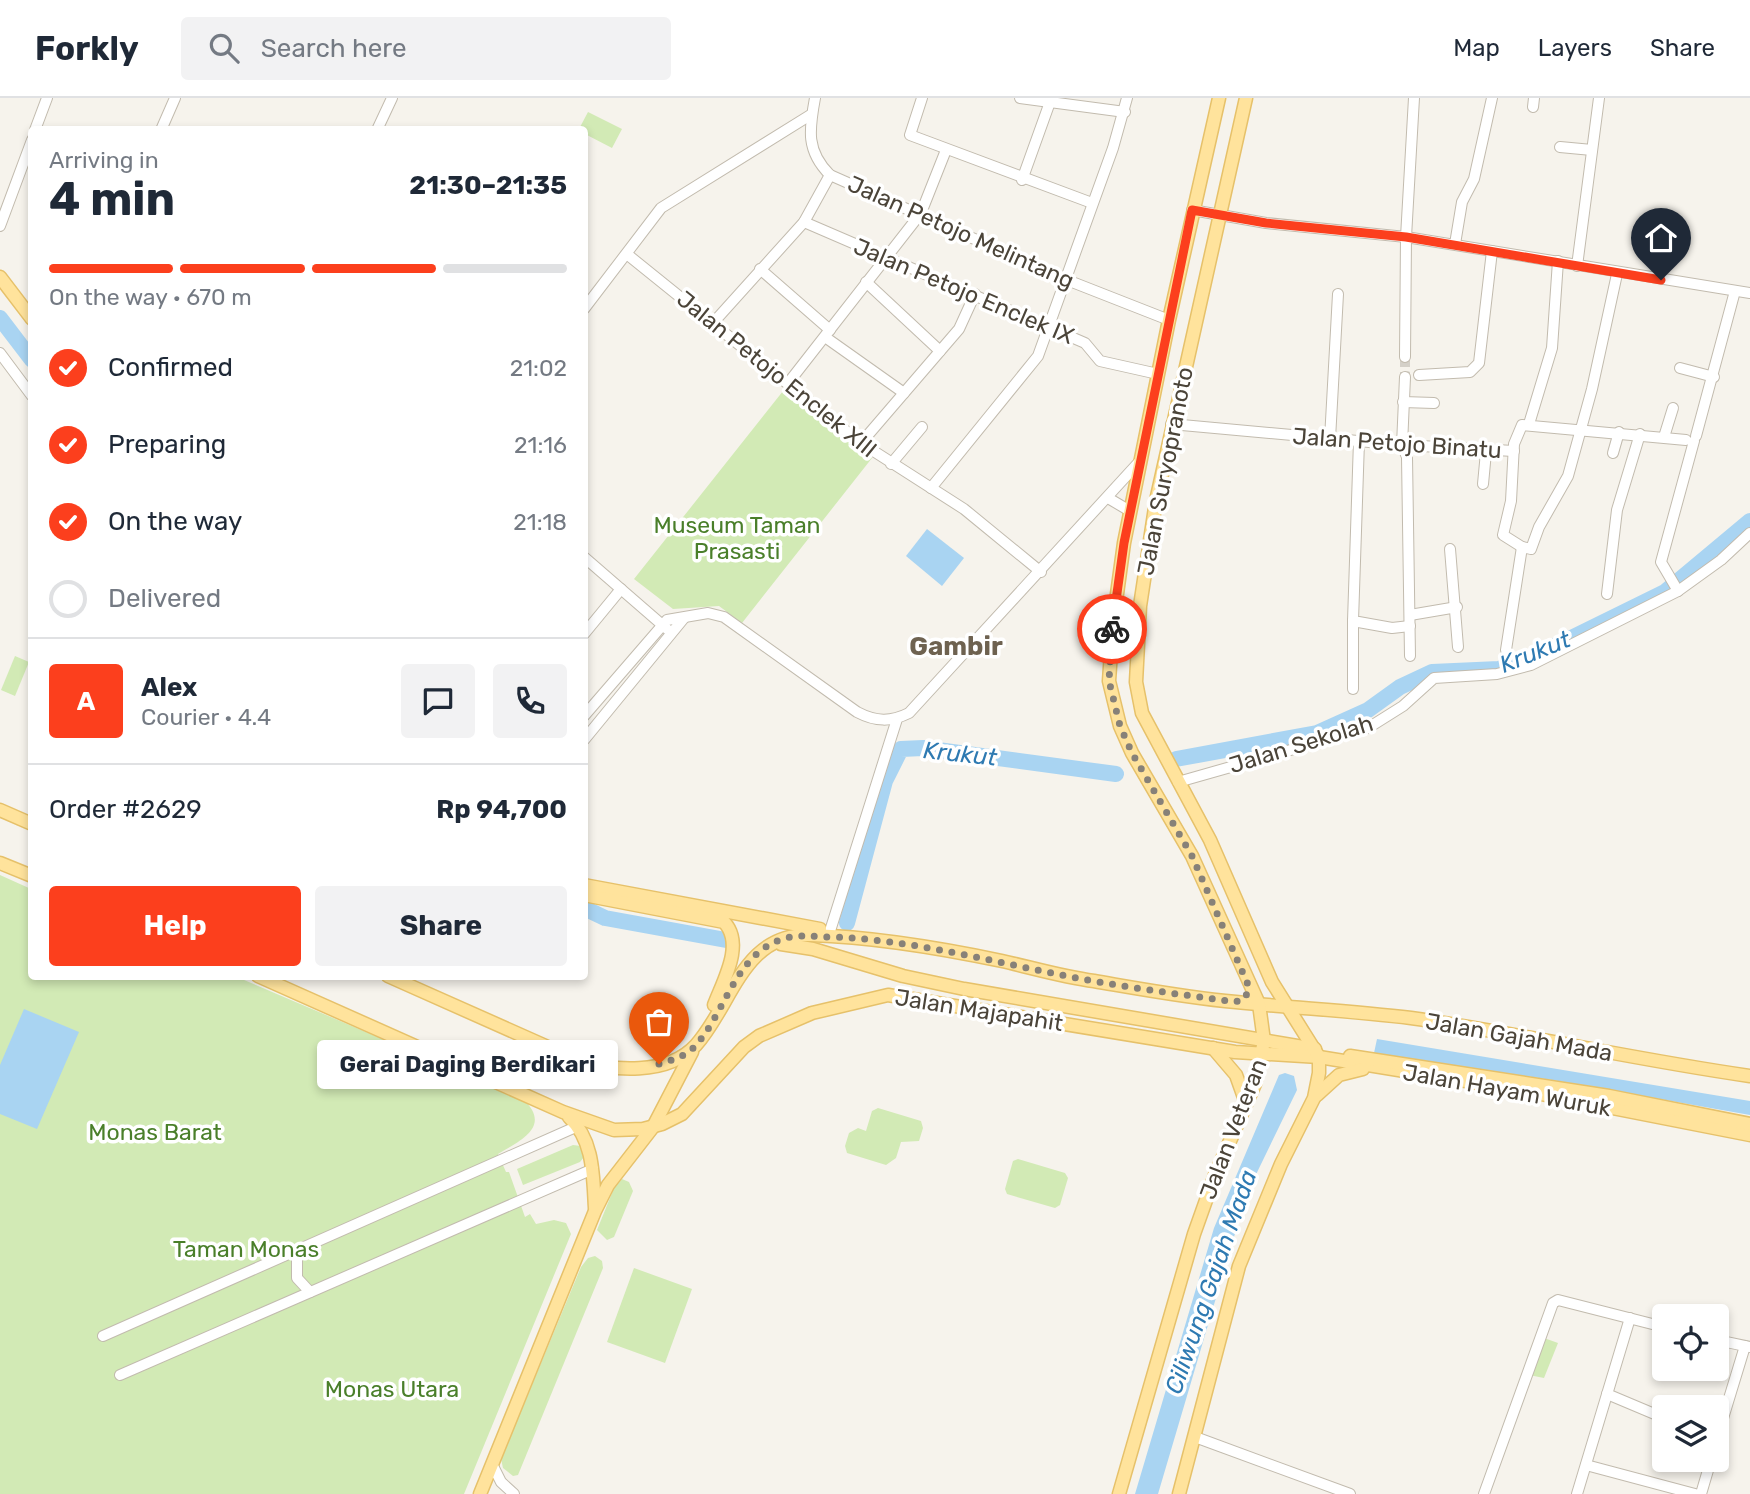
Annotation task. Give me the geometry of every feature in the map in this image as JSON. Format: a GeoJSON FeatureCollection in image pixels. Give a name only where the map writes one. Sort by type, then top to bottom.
{"type":"FeatureCollection","features":[{"type":"Feature","properties":{"kind":"main road","name":"Jalan Suryopranoto"},"geometry":{"type":"LineString","coordinates":[[1219,98],[1192,210],[1130,511],[1113,623],[1109,681],[1120,726],[1192,856],[1259,1004]]}},
{"type":"Feature","properties":{"kind":"main road","name":"Jalan Suryopranoto"},"geometry":{"type":"LineString","coordinates":[[1246,98],[1171,424],[1146,557],[1135,654],[1136,682],[1142,713],[1210,839],[1262,962],[1317,1053]]}},
{"type":"Feature","properties":{"kind":"main road"},"geometry":{"type":"LineString","coordinates":[[0,277],[28,314]]}},
{"type":"Feature","properties":{"kind":"main road"},"geometry":{"type":"LineString","coordinates":[[0,810],[28,822]]}},
{"type":"Feature","properties":{"kind":"main road"},"geometry":{"type":"LineString","coordinates":[[0,863],[28,874]]}},
{"type":"Feature","properties":{"kind":"main road"},"geometry":{"type":"LineString","coordinates":[[588,886],[865,938]]}},
{"type":"Feature","properties":{"kind":"main road"},"geometry":{"type":"LineString","coordinates":[[588,896],[714,918],[731,929],[733,951],[706,1029]]}},
{"type":"Feature","properties":{"kind":"main road"},"geometry":{"type":"LineString","coordinates":[[706,1029],[748,965],[770,944],[810,934],[865,938]]}},
{"type":"Feature","properties":{"kind":"main road","name":"Jalan Gajah Mada"},"geometry":{"type":"LineString","coordinates":[[865,938],[992,960],[1089,981],[1235,1002],[1286,1004],[1412,1018],[1750,1076]]}},
{"type":"Feature","properties":{"kind":"main road"},"geometry":{"type":"LineString","coordinates":[[770,944],[798,945],[903,976],[1264,1041],[1317,1053],[1314,1098]]}},
{"type":"Feature","properties":{"kind":"main road"},"geometry":{"type":"LineString","coordinates":[[267,980],[563,1112],[614,1130],[653,1127]]}},
{"type":"Feature","properties":{"kind":"main road"},"geometry":{"type":"LineString","coordinates":[[397,980],[597,1066],[617,1069],[659,1064],[681,1057],[696,1045]]}},
{"type":"Feature","properties":{"kind":"main road"},"geometry":{"type":"LineString","coordinates":[[1235,1002],[1245,999],[1249,987]]}},
{"type":"Feature","properties":{"kind":"main road","name":"Jalan Majapahit"},"geometry":{"type":"LineString","coordinates":[[653,1127],[682,1114],[734,1056],[759,1036],[812,1013],[888,995],[1262,1055]]}},
{"type":"Feature","properties":{"kind":"main road","name":"Jalan Veteran"},"geometry":{"type":"LineString","coordinates":[[1119,1494],[1194,1234],[1215,1175],[1246,1104],[1262,1055],[1264,1041],[1259,1004]]}},
{"type":"Feature","properties":{"kind":"main road","name":"Jalan Majapahit"},"geometry":{"type":"LineString","coordinates":[[480,1494],[595,1211],[608,1185],[653,1127],[706,1029]]}},
{"type":"Feature","properties":{"kind":"main road"},"geometry":{"type":"LineString","coordinates":[[1213,1048],[1236,1075],[1246,1104]]}},
{"type":"Feature","properties":{"kind":"main road","name":"Jalan Hayam Wuruk"},"geometry":{"type":"LineString","coordinates":[[1317,1053],[1370,1067],[1521,1090],[1750,1135]]}},
{"type":"Feature","properties":{"kind":"main road","name":"Jalan Hayam Wuruk"},"geometry":{"type":"LineString","coordinates":[[1262,1055],[1317,1053],[1609,1096],[1750,1124]]}},
{"type":"Feature","properties":{"kind":"main road"},"geometry":{"type":"LineString","coordinates":[[1179,1494],[1240,1266],[1275,1176],[1314,1098],[1339,1074],[1370,1067]]}},
{"type":"Feature","properties":{"kind":"main road"},"geometry":{"type":"LineString","coordinates":[[563,1112],[578,1126],[589,1149],[595,1211]]}},
{"type":"Feature","properties":{"kind":"street"},"geometry":{"type":"LineString","coordinates":[[36,126],[47,98]]}},
{"type":"Feature","properties":{"kind":"street"},"geometry":{"type":"LineString","coordinates":[[163,126],[175,98]]}},
{"type":"Feature","properties":{"kind":"street"},"geometry":{"type":"LineString","coordinates":[[379,126],[393,98]]}},
{"type":"Feature","properties":{"kind":"street","name":"Jalan Petojo Melintang"},"geometry":{"type":"LineString","coordinates":[[815,98],[812,114],[814,156],[830,175],[921,213],[1067,280],[1169,320]]}},
{"type":"Feature","properties":{"kind":"street"},"geometry":{"type":"LineString","coordinates":[[922,98],[909,134],[1022,180],[1092,203]]}},
{"type":"Feature","properties":{"kind":"street"},"geometry":{"type":"LineString","coordinates":[[1020,98],[1125,112]]}},
{"type":"Feature","properties":{"kind":"street"},"geometry":{"type":"LineString","coordinates":[[930,488],[1035,362],[1067,280],[1125,112],[1127,98]]}},
{"type":"Feature","properties":{"kind":"street"},"geometry":{"type":"LineString","coordinates":[[1405,357],[1406,237],[1415,98]]}},
{"type":"Feature","properties":{"kind":"street"},"geometry":{"type":"LineString","coordinates":[[1455,244],[1462,202],[1474,179],[1492,98]]}},
{"type":"Feature","properties":{"kind":"street"},"geometry":{"type":"LineString","coordinates":[[1577,267],[1599,98]]}},
{"type":"Feature","properties":{"kind":"street"},"geometry":{"type":"LineString","coordinates":[[1022,180],[1050,102]]}},
{"type":"Feature","properties":{"kind":"street"},"geometry":{"type":"LineString","coordinates":[[588,304],[628,255],[661,208],[812,114]]}},
{"type":"Feature","properties":{"kind":"street"},"geometry":{"type":"LineString","coordinates":[[1560,147],[1592,150]]}},
{"type":"Feature","properties":{"kind":"street"},"geometry":{"type":"LineString","coordinates":[[789,382],[921,213],[946,150]]}},
{"type":"Feature","properties":{"kind":"street"},"geometry":{"type":"LineString","coordinates":[[0,226],[28,151]]}},
{"type":"Feature","properties":{"kind":"street"},"geometry":{"type":"LineString","coordinates":[[713,323],[804,222],[830,175]]}},
{"type":"Feature","properties":{"kind":"street"},"geometry":{"type":"LineString","coordinates":[[1192,210],[1314,229],[1455,244],[1617,274],[1750,293]]}},
{"type":"Feature","properties":{"kind":"street","name":"Jalan Petojo Enclek IX"},"geometry":{"type":"LineString","coordinates":[[804,222],[1085,343],[1100,361],[1158,374]]}},
{"type":"Feature","properties":{"kind":"street"},"geometry":{"type":"LineString","coordinates":[[1419,375],[1470,372],[1479,363],[1492,251]]}},
{"type":"Feature","properties":{"kind":"street","name":"Jalan Petojo Enclek XIII"},"geometry":{"type":"LineString","coordinates":[[628,255],[789,382],[861,443],[964,509],[1041,572]]}},
{"type":"Feature","properties":{"kind":"street"},"geometry":{"type":"LineString","coordinates":[[1529,424],[1552,348],[1558,261]]}},
{"type":"Feature","properties":{"kind":"street"},"geometry":{"type":"LineString","coordinates":[[760,269],[827,333],[904,393]]}},
{"type":"Feature","properties":{"kind":"street"},"geometry":{"type":"LineString","coordinates":[[1514,451],[1511,501],[1503,535],[1504,539],[1522,548],[1531,549],[1543,519],[1568,476],[1592,389],[1617,274]]}},
{"type":"Feature","properties":{"kind":"street"},"geometry":{"type":"LineString","coordinates":[[866,282],[940,351]]}},
{"type":"Feature","properties":{"kind":"street"},"geometry":{"type":"LineString","coordinates":[[1677,589],[1668,577],[1661,558],[1692,439],[1714,377],[1735,291]]}},
{"type":"Feature","properties":{"kind":"street"},"geometry":{"type":"LineString","coordinates":[[861,443],[959,329],[975,294]]}},
{"type":"Feature","properties":{"kind":"street"},"geometry":{"type":"LineString","coordinates":[[1330,439],[1338,294]]}},
{"type":"Feature","properties":{"kind":"street"},"geometry":{"type":"LineString","coordinates":[[0,353],[28,391]]}},
{"type":"Feature","properties":{"kind":"street"},"geometry":{"type":"LineString","coordinates":[[1681,368],[1714,377]]}},
{"type":"Feature","properties":{"kind":"street"},"geometry":{"type":"LineString","coordinates":[[1405,377],[1402,445],[1407,457],[1410,656]]}},
{"type":"Feature","properties":{"kind":"street"},"geometry":{"type":"LineString","coordinates":[[1403,401],[1434,403]]}},
{"type":"Feature","properties":{"kind":"street"},"geometry":{"type":"LineString","coordinates":[[1664,437],[1673,408]]}},
{"type":"Feature","properties":{"kind":"street","name":"Jalan Petojo Binatu"},"geometry":{"type":"LineString","coordinates":[[1171,424],[1486,452],[1514,451],[1521,425],[1529,424],[1692,439]]}},
{"type":"Feature","properties":{"kind":"street"},"geometry":{"type":"LineString","coordinates":[[891,464],[922,427]]}},
{"type":"Feature","properties":{"kind":"street"},"geometry":{"type":"LineString","coordinates":[[1613,453],[1619,432]]}},
{"type":"Feature","properties":{"kind":"street"},"geometry":{"type":"LineString","coordinates":[[1607,594],[1617,510],[1640,434]]}},
{"type":"Feature","properties":{"kind":"street"},"geometry":{"type":"LineString","coordinates":[[1353,689],[1359,441]]}},
{"type":"Feature","properties":{"kind":"street"},"geometry":{"type":"LineString","coordinates":[[1483,484],[1486,452]]}},
{"type":"Feature","properties":{"kind":"street"},"geometry":{"type":"LineString","coordinates":[[588,711],[665,623],[708,612],[717,614],[867,717],[897,719],[909,713],[1140,461]]}},
{"type":"Feature","properties":{"kind":"street"},"geometry":{"type":"LineString","coordinates":[[1108,498],[1130,511]]}},
{"type":"Feature","properties":{"kind":"street","name":"Jalan Sekolah"},"geometry":{"type":"LineString","coordinates":[[1176,777],[1368,728],[1403,706],[1434,678],[1497,674],[1531,666],[1677,589],[1721,560],[1750,533]]}},
{"type":"Feature","properties":{"kind":"street"},"geometry":{"type":"LineString","coordinates":[[1506,650],[1522,548]]}},
{"type":"Feature","properties":{"kind":"street"},"geometry":{"type":"LineString","coordinates":[[1450,550],[1457,607],[1458,647]]}},
{"type":"Feature","properties":{"kind":"street"},"geometry":{"type":"LineString","coordinates":[[588,560],[674,632]]}},
{"type":"Feature","properties":{"kind":"street"},"geometry":{"type":"LineString","coordinates":[[588,628],[619,585]]}},
{"type":"Feature","properties":{"kind":"street"},"geometry":{"type":"LineString","coordinates":[[1410,615],[1457,607]]}},
{"type":"Feature","properties":{"kind":"street"},"geometry":{"type":"LineString","coordinates":[[588,735],[684,618]]}},
{"type":"Feature","properties":{"kind":"street"},"geometry":{"type":"LineString","coordinates":[[1353,621],[1392,628],[1410,626]]}},
{"type":"Feature","properties":{"kind":"street"},"geometry":{"type":"LineString","coordinates":[[830,931],[897,719]]}},
{"type":"Feature","properties":{"kind":"street"},"geometry":{"type":"LineString","coordinates":[[103,1336],[578,1126]]}},
{"type":"Feature","properties":{"kind":"street"},"geometry":{"type":"LineString","coordinates":[[120,1375],[593,1169]]}},
{"type":"Feature","properties":{"kind":"street"},"geometry":{"type":"LineString","coordinates":[[297,1250],[297,1278],[310,1292]]}},
{"type":"Feature","properties":{"kind":"street"},"geometry":{"type":"LineString","coordinates":[[1484,1494],[1549,1309],[1558,1300],[1652,1324]]}},
{"type":"Feature","properties":{"kind":"street"},"geometry":{"type":"LineString","coordinates":[[1577,1494],[1630,1318]]}},
{"type":"Feature","properties":{"kind":"street"},"geometry":{"type":"LineString","coordinates":[[1729,1343],[1747,1347],[1729,1402]]}},
{"type":"Feature","properties":{"kind":"street"},"geometry":{"type":"LineString","coordinates":[[1607,1394],[1652,1413]]}},
{"type":"Feature","properties":{"kind":"street"},"geometry":{"type":"LineString","coordinates":[[1195,1437],[1350,1494]]}},
{"type":"Feature","properties":{"kind":"street"},"geometry":{"type":"LineString","coordinates":[[492,1464],[501,1482],[514,1494]]}},
{"type":"Feature","properties":{"kind":"street"},"geometry":{"type":"LineString","coordinates":[[1586,1465],[1695,1494]]}},
{"type":"Feature","properties":{"kind":"street"},"geometry":{"type":"LineString","coordinates":[[1701,1494],[1707,1472]]}},
{"type":"Feature","properties":{"kind":"green space"},"geometry":{"type":"Polygon","coordinates":[[[588,112],[622,129],[612,148],[588,136],[588,126],[581,126],[588,112]]]}},
{"type":"Feature","properties":{"kind":"green space","name":"Museum Taman Prasasti"},"geometry":{"type":"Polygon","coordinates":[[[787,386],[872,458],[742,623],[719,606],[673,609],[634,579],[787,386]]]}},
{"type":"Feature","properties":{"kind":"green space"},"geometry":{"type":"Polygon","coordinates":[[[15,656],[28,662],[15,696],[1,690],[15,656]]]}},
{"type":"Feature","properties":{"kind":"green space","name":"Taman Monas"},"geometry":{"type":"Polygon","coordinates":[[[0,875],[28,888],[28,980],[244,980],[523,1099],[531,1109],[535,1118],[530,1132],[498,1154],[506,1172],[509,1172],[525,1217],[530,1214],[536,1224],[554,1220],[566,1223],[571,1234],[464,1494],[0,1494],[0,875]]]}},
{"type":"Feature","properties":{"kind":"green space"},"geometry":{"type":"Polygon","coordinates":[[[878,1108],[921,1121],[923,1128],[919,1141],[901,1142],[896,1158],[886,1165],[847,1153],[845,1146],[849,1133],[858,1128],[866,1131],[872,1111],[878,1108]]]}},
{"type":"Feature","properties":{"kind":"green space"},"geometry":{"type":"Polygon","coordinates":[[[573,1145],[581,1146],[584,1157],[580,1162],[523,1185],[517,1169],[573,1145]]]}},
{"type":"Feature","properties":{"kind":"green space"},"geometry":{"type":"Polygon","coordinates":[[[1018,1159],[1065,1173],[1068,1178],[1060,1205],[1055,1208],[1007,1194],[1005,1189],[1013,1161],[1018,1159]]]}},
{"type":"Feature","properties":{"kind":"green space"},"geometry":{"type":"Polygon","coordinates":[[[622,1179],[629,1182],[633,1191],[614,1237],[607,1240],[597,1230],[614,1188],[622,1179]]]}},
{"type":"Feature","properties":{"kind":"green space"},"geometry":{"type":"Polygon","coordinates":[[[595,1256],[602,1261],[603,1268],[518,1475],[513,1476],[503,1468],[501,1459],[581,1267],[588,1258],[595,1256]]]}},
{"type":"Feature","properties":{"kind":"green space"},"geometry":{"type":"Polygon","coordinates":[[[634,1268],[692,1289],[665,1363],[607,1342],[634,1268]]]}},
{"type":"Feature","properties":{"kind":"green space"},"geometry":{"type":"Polygon","coordinates":[[[1544,1338],[1558,1343],[1544,1378],[1529,1375],[1544,1338]]]}},
{"type":"Feature","properties":{"kind":"water"},"geometry":{"type":"Polygon","coordinates":[[[927,529],[964,558],[942,586],[906,556],[927,529]]]}},
{"type":"Feature","properties":{"kind":"water"},"geometry":{"type":"Polygon","coordinates":[[[24,1009],[79,1032],[37,1129],[0,1114],[0,1065],[24,1009]]]}},
{"type":"Feature","properties":{"kind":"water"},"geometry":{"type":"Polygon","coordinates":[[[1377,1039],[1750,1101],[1750,1115],[1558,1081],[1374,1053],[1377,1039]]]}},
{"type":"Feature","properties":{"kind":"water","name":"Ciliwung Gajah Mada"},"geometry":{"type":"Polygon","coordinates":[[[1285,1073],[1294,1076],[1297,1090],[1247,1193],[1158,1494],[1135,1494],[1214,1228],[1279,1075],[1285,1073]]]}},
{"type":"Feature","properties":{"kind":"waterway","name":"Krukut"},"geometry":{"type":"LineString","coordinates":[[0,318],[28,355]]}},
{"type":"Feature","properties":{"kind":"waterway","name":"Krukut"},"geometry":{"type":"LineString","coordinates":[[1176,759],[1317,733],[1368,710],[1400,687],[1432,672],[1499,669],[1541,653],[1665,592],[1750,521]]}},
{"type":"Feature","properties":{"kind":"waterway","name":"Krukut"},"geometry":{"type":"LineString","coordinates":[[847,923],[885,781],[901,749],[923,748],[1116,774]]}},
{"type":"Feature","properties":{"kind":"waterway","name":"Krukut"},"geometry":{"type":"LineString","coordinates":[[588,910],[605,918],[726,940]]}},
{"type":"Feature","properties":{"kind":"tunnel"},"geometry":{"type":"LineString","coordinates":[[1405,357],[1405,377],[1419,375]]}},
{"type":"Feature","properties":{"kind":"way so far"},"geometry":{"type":"LineString","coordinates":[[659,1064],[681,1057],[696,1045],[735,982],[755,956],[781,939],[810,934],[865,938],[941,950],[1089,981],[1235,1002],[1245,999],[1250,993],[1249,987],[1192,856],[1132,753],[1120,726],[1109,681],[1112,629]]}},
{"type":"Feature","properties":{"kind":"place","name":"Gerai Daging Berdikari"},"geometry":{"type":"Point","coordinates":[659,1064]}},
{"type":"Feature","properties":{"kind":"district","name":"Gambir"},"geometry":{"type":"Point","coordinates":[956,646]}},
{"type":"Feature","properties":{"kind":"route"},"geometry":{"type":"LineString","coordinates":[[1112,629],[1124,543],[1192,210],[1266,223],[1406,237],[1661,280]]}},
{"type":"Feature","properties":{"kind":"park label","name":"Monas Barat"},"geometry":{"type":"Point","coordinates":[155,1132]}},
{"type":"Feature","properties":{"kind":"park label","name":"Monas Utara"},"geometry":{"type":"Point","coordinates":[392,1389]}}]}
